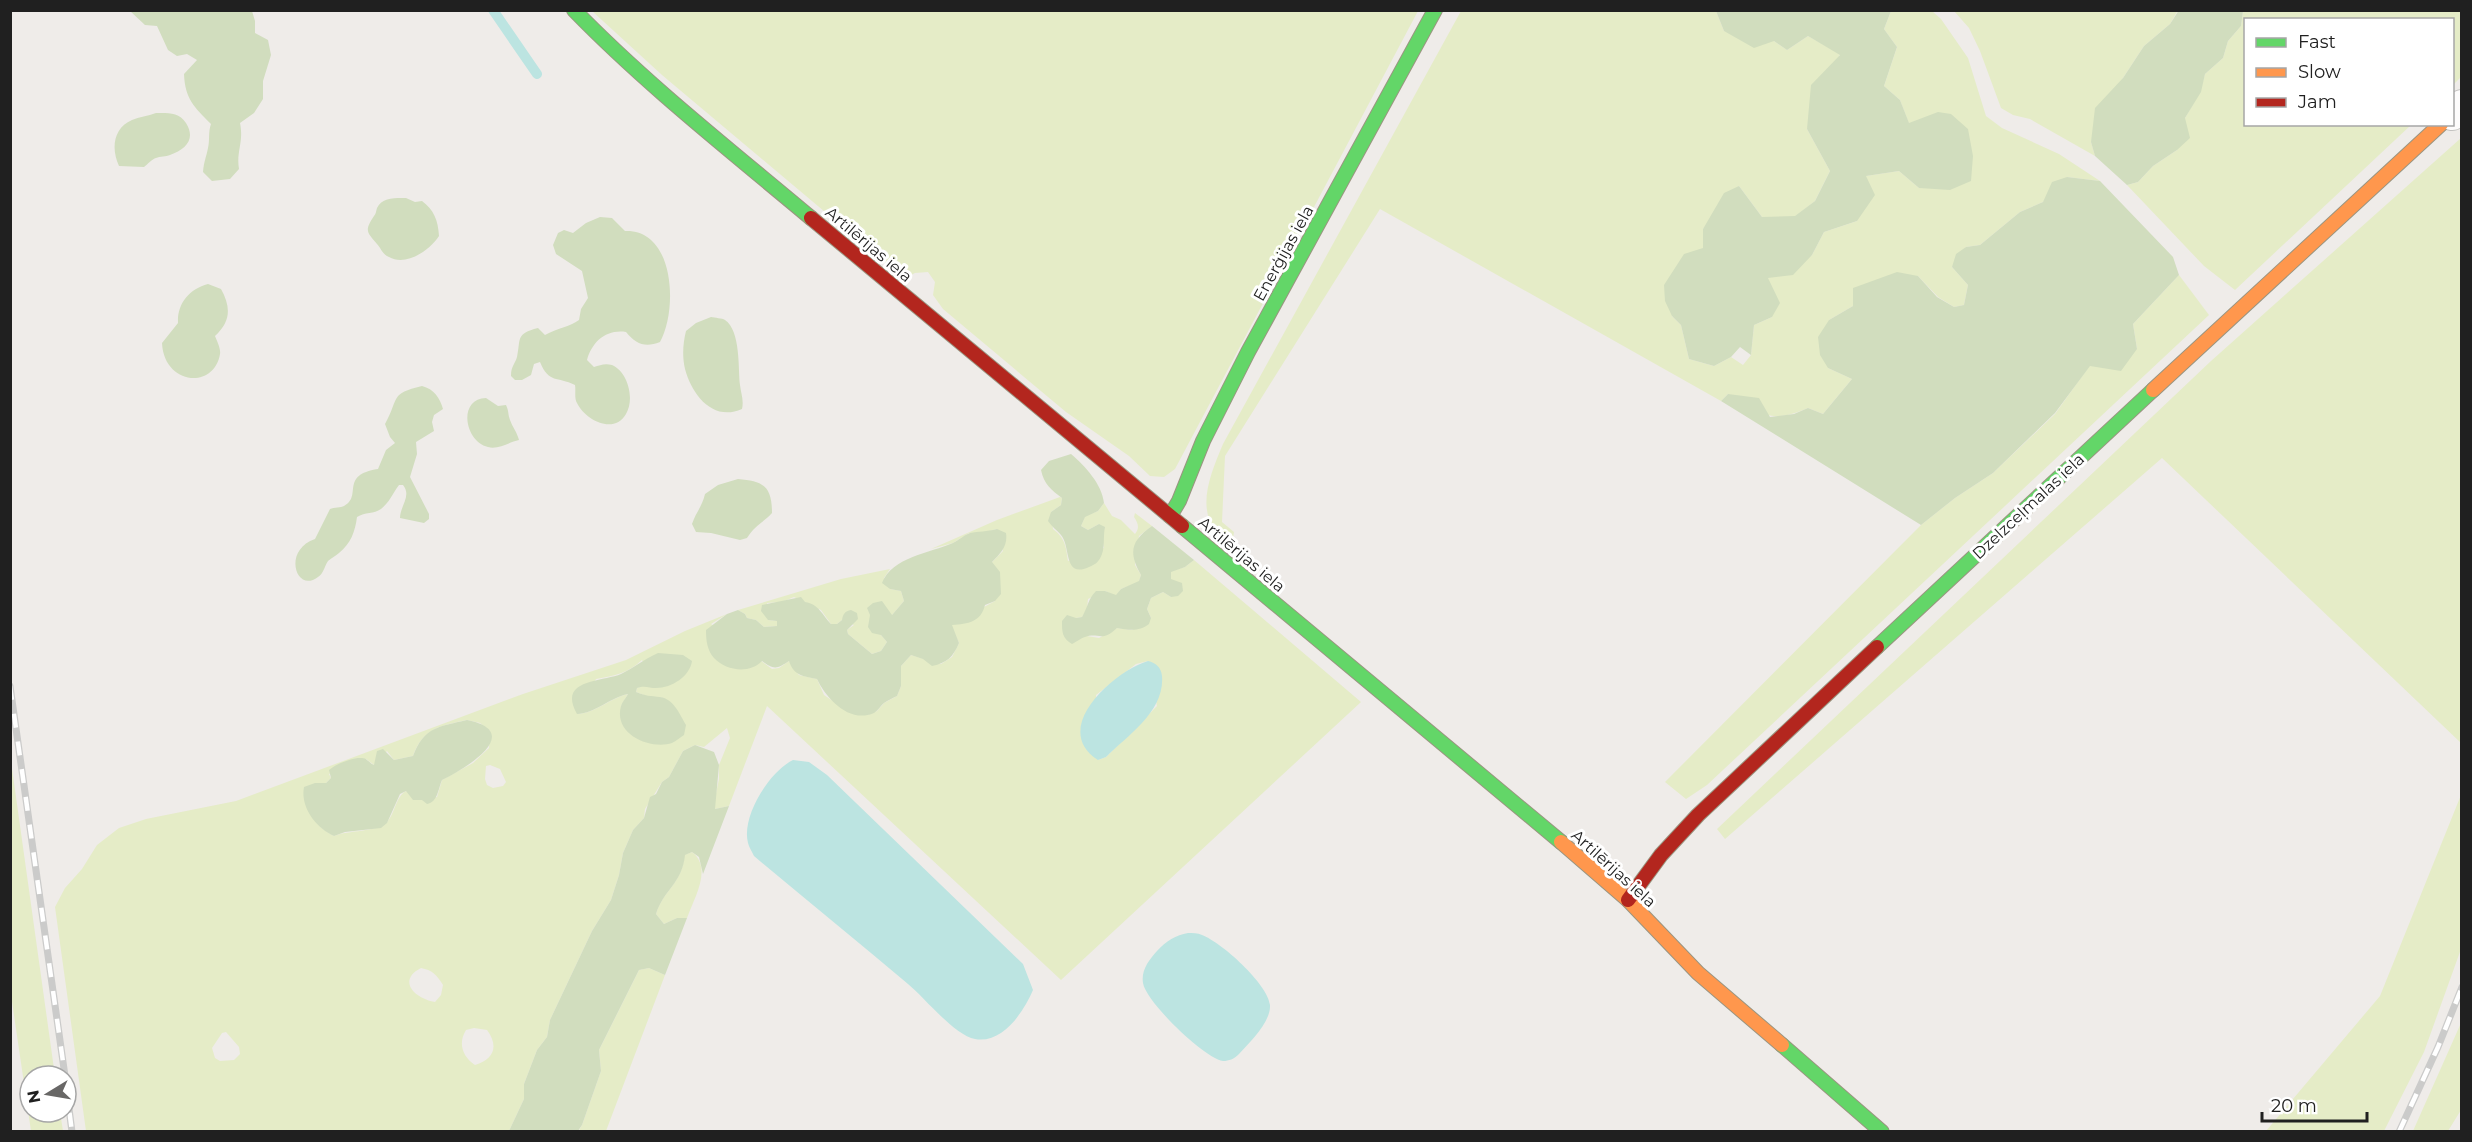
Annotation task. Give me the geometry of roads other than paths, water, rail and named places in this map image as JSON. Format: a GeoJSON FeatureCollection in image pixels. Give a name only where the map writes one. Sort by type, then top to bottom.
{"type":"FeatureCollection","features":[{"type":"Feature","properties":{"kind":"street","name":"Artilērijas iela"},"geometry":{"type":"LineString","coordinates":[[574,10],[611,48],[665,96],[1575,853],[1628,900],[1698,973],[1882,1131]]}},
{"type":"Feature","properties":{"kind":"street","name":"Enerģijas iela"},"geometry":{"type":"LineString","coordinates":[[1170,516],[1179,501],[1203,441],[1248,352],[1435,10]]}},
{"type":"Feature","properties":{"kind":"street","name":"Dzelzceļmalas iela"},"geometry":{"type":"LineString","coordinates":[[1628,900],[1661,855],[1698,815],[2308,245],[2439,126]]}},
{"type":"Feature","properties":{"kind":"water"},"geometry":{"type":"Polygon","coordinates":[[[1148,661],[1161,670],[1161,689],[1158,700],[1134,731],[1106,757],[1098,760],[1085,747],[1080,733],[1083,718],[1104,689],[1119,676],[1148,661]]]}},
{"type":"Feature","properties":{"kind":"water"},"geometry":{"type":"Polygon","coordinates":[[[793,760],[809,762],[827,775],[1023,964],[1033,990],[1018,1016],[1003,1031],[985,1039],[975,1039],[958,1031],[908,984],[754,856],[748,843],[747,832],[753,808],[775,774],[793,760]]]}},
{"type":"Feature","properties":{"kind":"water"},"geometry":{"type":"Polygon","coordinates":[[[1188,933],[1197,933],[1210,939],[1231,955],[1253,975],[1267,996],[1270,1005],[1264,1025],[1239,1054],[1229,1060],[1214,1058],[1190,1040],[1154,1003],[1143,983],[1144,970],[1157,951],[1171,939],[1188,933]]]}},
{"type":"Feature","properties":{"kind":"waterway"},"geometry":{"type":"LineString","coordinates":[[493,10],[537,74]]}},
{"type":"Feature","properties":{"kind":"railway"},"geometry":{"type":"LineString","coordinates":[[10,686],[63,1064]]}},
{"type":"Feature","properties":{"kind":"railway"},"geometry":{"type":"LineString","coordinates":[[2399,1132],[2438,1047],[2462,987]]}},
{"type":"Feature","properties":{"kind":"railway"},"geometry":{"type":"LineString","coordinates":[[71,1124],[72,1132]]}}]}
